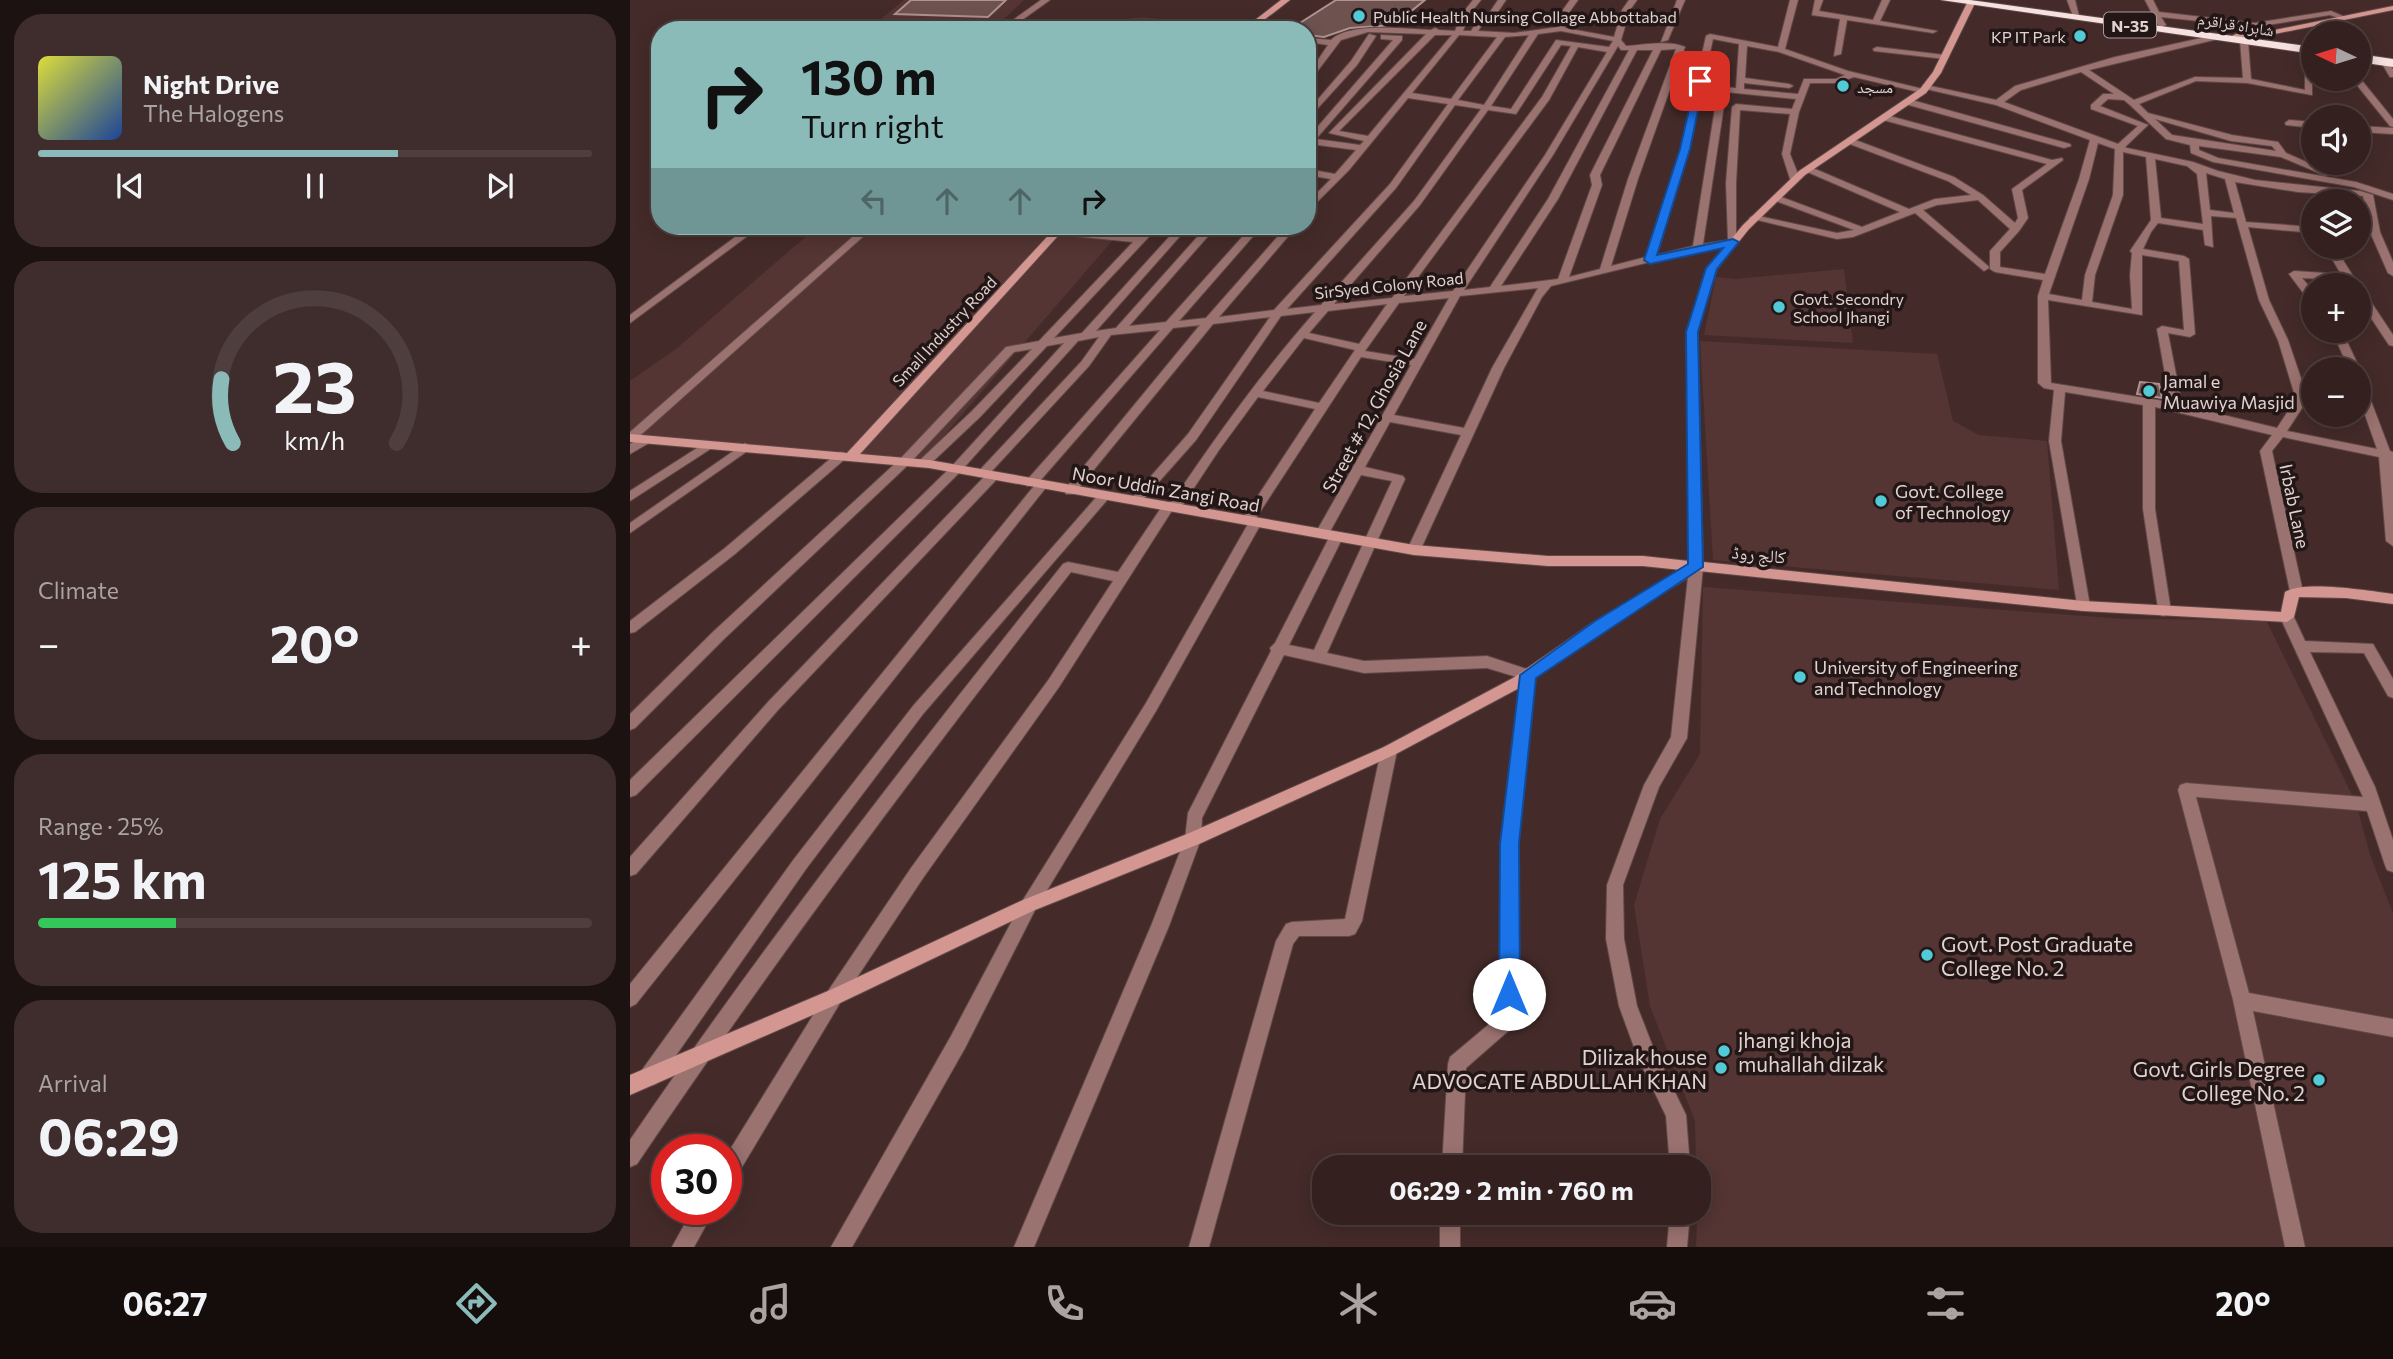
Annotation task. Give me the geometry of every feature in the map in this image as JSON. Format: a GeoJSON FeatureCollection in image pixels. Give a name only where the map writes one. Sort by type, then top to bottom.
{"type":"FeatureCollection","features":[{"type":"Feature","properties":{"kind":"highway","name":"شاہراہ قراقرم"},"geometry":{"type":"LineString","coordinates":[[1946,0],[2076,14],[2159,19],[2240,38],[2301,48]]}},
{"type":"Feature","properties":{"kind":"highway","name":"شاہراہ قراقرم"},"geometry":{"type":"LineString","coordinates":[[1970,2],[2301,47]]}},
{"type":"Feature","properties":{"kind":"highway"},"geometry":{"type":"LineString","coordinates":[[2371,58],[2390,62]]}},
{"type":"Feature","properties":{"kind":"street"},"geometry":{"type":"LineString","coordinates":[[1016,21],[1046,0]]}},
{"type":"Feature","properties":{"kind":"street"},"geometry":{"type":"LineString","coordinates":[[1258,21],[1286,0]]}},
{"type":"Feature","properties":{"kind":"street"},"geometry":{"type":"LineString","coordinates":[[1316,199],[1459,31],[1465,15],[1477,0]]}},
{"type":"Feature","properties":{"kind":"street"},"geometry":{"type":"LineString","coordinates":[[1474,32],[1484,16],[1490,17],[1502,0]]}},
{"type":"Feature","properties":{"kind":"street"},"geometry":{"type":"LineString","coordinates":[[1561,29],[1564,14],[1574,0]]}},
{"type":"Feature","properties":{"kind":"street","name":"Street # 12, Ghosia Lane"},"geometry":{"type":"LineString","coordinates":[[1024,1247],[1124,1014],[1193,839],[1194,818],[1277,648],[1359,470],[1456,294],[1549,155],[1614,45],[1626,10],[1633,0]]}},
{"type":"Feature","properties":{"kind":"street"},"geometry":{"type":"LineString","coordinates":[[1562,282],[1597,185],[1595,175],[1681,0]]}},
{"type":"Feature","properties":{"kind":"street"},"geometry":{"type":"LineString","coordinates":[[1781,50],[1794,0]]}},
{"type":"Feature","properties":{"kind":"street"},"geometry":{"type":"LineString","coordinates":[[1819,0],[1815,13],[1933,31]]}},
{"type":"Feature","properties":{"kind":"street"},"geometry":{"type":"LineString","coordinates":[[1875,23],[1886,0]]}},
{"type":"Feature","properties":{"kind":"street"},"geometry":{"type":"LineString","coordinates":[[2071,0],[2076,14]]}},
{"type":"Feature","properties":{"kind":"street"},"geometry":{"type":"LineString","coordinates":[[2149,0],[2159,19],[2255,25],[2330,13],[2341,17]]}},
{"type":"Feature","properties":{"kind":"street"},"geometry":{"type":"LineString","coordinates":[[1679,1155],[1676,1115],[1645,1051],[1628,1006],[1615,939],[1615,885],[1652,785],[1679,737],[1696,567],[1692,332],[1712,268],[1733,242],[1795,179],[1924,89],[1945,57],[1970,2]]}},
{"type":"Feature","properties":{"kind":"street"},"geometry":{"type":"LineString","coordinates":[[2248,81],[2240,38],[2393,8]]}},
{"type":"Feature","properties":{"kind":"street"},"geometry":{"type":"LineString","coordinates":[[1837,54],[1844,18]]}},
{"type":"Feature","properties":{"kind":"street"},"geometry":{"type":"LineString","coordinates":[[1316,70],[1338,38],[1373,33],[1435,30],[1534,34],[1561,29],[1625,48],[1634,49],[1661,43],[1681,47],[1633,179],[1604,272]]}},
{"type":"Feature","properties":{"kind":"street"},"geometry":{"type":"LineString","coordinates":[[2283,29],[2291,44]]}},
{"type":"Feature","properties":{"kind":"street"},"geometry":{"type":"LineString","coordinates":[[1370,139],[1333,133],[1435,30]]}},
{"type":"Feature","properties":{"kind":"street"},"geometry":{"type":"LineString","coordinates":[[1316,107],[1354,63],[1373,33]]}},
{"type":"Feature","properties":{"kind":"street"},"geometry":{"type":"LineString","coordinates":[[1316,134],[1399,38],[1373,33]]}},
{"type":"Feature","properties":{"kind":"street"},"geometry":{"type":"LineString","coordinates":[[1137,499],[1192,437],[1278,313],[1393,186],[1503,34]]}},
{"type":"Feature","properties":{"kind":"street"},"geometry":{"type":"LineString","coordinates":[[742,1149],[834,997],[917,873],[1055,683],[1172,506],[1301,334],[1417,203],[1487,108],[1534,34]]}},
{"type":"Feature","properties":{"kind":"street"},"geometry":{"type":"LineString","coordinates":[[1650,260],[1685,149],[1710,36],[1781,50],[1852,75],[1998,103],[2119,148],[2190,164],[2229,178],[2301,192]]}},
{"type":"Feature","properties":{"kind":"street"},"geometry":{"type":"LineString","coordinates":[[1998,103],[2018,88],[2216,37]]}},
{"type":"Feature","properties":{"kind":"street"},"geometry":{"type":"LineString","coordinates":[[1316,41],[1334,43]]}},
{"type":"Feature","properties":{"kind":"street"},"geometry":{"type":"LineString","coordinates":[[1407,95],[1513,112],[1559,42],[1575,45],[1614,45]]}},
{"type":"Feature","properties":{"kind":"street"},"geometry":{"type":"LineString","coordinates":[[1740,91],[1743,42]]}},
{"type":"Feature","properties":{"kind":"street"},"geometry":{"type":"LineString","coordinates":[[841,1247],[958,1042],[1029,905],[1151,707],[1252,521],[1360,351],[1546,98],[1575,45]]}},
{"type":"Feature","properties":{"kind":"street"},"geometry":{"type":"LineString","coordinates":[[1492,290],[1553,200],[1634,49]]}},
{"type":"Feature","properties":{"kind":"street"},"geometry":{"type":"LineString","coordinates":[[1877,49],[1945,57]]}},
{"type":"Feature","properties":{"kind":"street"},"geometry":{"type":"LineString","coordinates":[[2390,62],[2393,75]]}},
{"type":"Feature","properties":{"kind":"street"},"geometry":{"type":"LineString","coordinates":[[2083,70],[2147,114],[2169,137],[2283,155],[2368,189]]}},
{"type":"Feature","properties":{"kind":"street"},"geometry":{"type":"LineString","coordinates":[[1795,179],[1786,154],[1795,112],[1807,81],[1838,81],[1852,75]]}},
{"type":"Feature","properties":{"kind":"street"},"geometry":{"type":"LineString","coordinates":[[2087,303],[2090,275],[2118,195],[2119,148],[2144,125],[2094,107],[2106,96],[2129,101],[2196,79],[2248,81],[2309,91]]}},
{"type":"Feature","properties":{"kind":"street"},"geometry":{"type":"LineString","coordinates":[[1741,80],[1803,93]]}},
{"type":"Feature","properties":{"kind":"street"},"geometry":{"type":"LineString","coordinates":[[1698,248],[1722,89],[1803,93]]}},
{"type":"Feature","properties":{"kind":"street"},"geometry":{"type":"LineString","coordinates":[[2366,91],[2393,124]]}},
{"type":"Feature","properties":{"kind":"street"},"geometry":{"type":"LineString","coordinates":[[1908,102],[2067,146],[2090,138]]}},
{"type":"Feature","properties":{"kind":"street"},"geometry":{"type":"LineString","coordinates":[[1733,242],[1731,183],[1736,107],[1795,112]]}},
{"type":"Feature","properties":{"kind":"street"},"geometry":{"type":"LineString","coordinates":[[2147,114],[2231,138],[2275,144],[2283,155]]}},
{"type":"Feature","properties":{"kind":"street"},"geometry":{"type":"LineString","coordinates":[[1890,115],[1962,131]]}},
{"type":"Feature","properties":{"kind":"street"},"geometry":{"type":"LineString","coordinates":[[1890,115],[2055,164]]}},
{"type":"Feature","properties":{"kind":"street"},"geometry":{"type":"LineString","coordinates":[[2289,123],[2301,124]]}},
{"type":"Feature","properties":{"kind":"street"},"geometry":{"type":"LineString","coordinates":[[2371,129],[2393,131]]}},
{"type":"Feature","properties":{"kind":"street"},"geometry":{"type":"LineString","coordinates":[[2090,138],[2084,179],[2043,296],[2044,383],[2177,407],[2280,433],[2389,455]]}},
{"type":"Feature","properties":{"kind":"street"},"geometry":{"type":"LineString","coordinates":[[1850,141],[1951,179],[1980,197],[2016,229]]}},
{"type":"Feature","properties":{"kind":"street"},"geometry":{"type":"LineString","coordinates":[[2195,143],[2194,151],[2216,160],[2356,185]]}},
{"type":"Feature","properties":{"kind":"street"},"geometry":{"type":"LineString","coordinates":[[1316,144],[1362,148]]}},
{"type":"Feature","properties":{"kind":"street"},"geometry":{"type":"LineString","coordinates":[[2048,278],[1995,269],[1995,251],[2023,218],[2017,189],[2055,164],[2067,146]]}},
{"type":"Feature","properties":{"kind":"street"},"geometry":{"type":"LineString","coordinates":[[2043,296],[2138,313],[2136,251],[2143,234],[2156,220],[2150,156]]}},
{"type":"Feature","properties":{"kind":"street"},"geometry":{"type":"LineString","coordinates":[[2190,164],[2201,173],[2210,244]]}},
{"type":"Feature","properties":{"kind":"street"},"geometry":{"type":"LineString","coordinates":[[1808,169],[1912,211],[1984,268]]}},
{"type":"Feature","properties":{"kind":"street"},"geometry":{"type":"LineString","coordinates":[[1316,174],[1337,177]]}},
{"type":"Feature","properties":{"kind":"street"},"geometry":{"type":"LineString","coordinates":[[2229,178],[2240,220]]}},
{"type":"Feature","properties":{"kind":"street"},"geometry":{"type":"LineString","coordinates":[[2371,190],[2393,197],[2371,195]]}},
{"type":"Feature","properties":{"kind":"street"},"geometry":{"type":"LineString","coordinates":[[1754,218],[1837,236],[1862,230],[1935,202],[1980,197]]}},
{"type":"Feature","properties":{"kind":"street"},"geometry":{"type":"LineString","coordinates":[[1776,198],[1862,230]]}},
{"type":"Feature","properties":{"kind":"street"},"geometry":{"type":"LineString","coordinates":[[2371,211],[2375,232],[2393,274]]}},
{"type":"Feature","properties":{"kind":"street"},"geometry":{"type":"LineString","coordinates":[[2205,212],[2301,228]]}},
{"type":"Feature","properties":{"kind":"street"},"geometry":{"type":"LineString","coordinates":[[2156,220],[2208,228]]}},
{"type":"Feature","properties":{"kind":"street","name":"Irbab Lane"},"geometry":{"type":"LineString","coordinates":[[2240,220],[2264,300],[2283,340],[2302,398],[2266,451],[2296,592]]}},
{"type":"Feature","properties":{"kind":"street"},"geometry":{"type":"LineString","coordinates":[[630,320],[744,235]]}},
{"type":"Feature","properties":{"kind":"street"},"geometry":{"type":"LineString","coordinates":[[630,438],[860,235]]}},
{"type":"Feature","properties":{"kind":"street","name":"Small Industry Road"},"geometry":{"type":"LineString","coordinates":[[845,457],[1053,235]]}},
{"type":"Feature","properties":{"kind":"street"},"geometry":{"type":"LineString","coordinates":[[1107,235],[1140,240]]}},
{"type":"Feature","properties":{"kind":"street"},"geometry":{"type":"LineString","coordinates":[[923,464],[976,414],[1145,235]]}},
{"type":"Feature","properties":{"kind":"street"},"geometry":{"type":"LineString","coordinates":[[630,790],[956,469],[1176,235]]}},
{"type":"Feature","properties":{"kind":"street"},"geometry":{"type":"LineString","coordinates":[[630,869],[773,706],[1204,235]]}},
{"type":"Feature","properties":{"kind":"street"},"geometry":{"type":"LineString","coordinates":[[630,998],[1036,484],[1249,235]]}},
{"type":"Feature","properties":{"kind":"street"},"geometry":{"type":"LineString","coordinates":[[1070,491],[1170,371],[1206,321],[1284,235]]}},
{"type":"Feature","properties":{"kind":"street","name":"SirSyed Colony Road"},"geometry":{"type":"LineString","coordinates":[[630,724],[719,635],[904,462],[1010,349],[1114,331],[1562,282],[1698,248],[1733,242]]}},
{"type":"Feature","properties":{"kind":"street"},"geometry":{"type":"LineString","coordinates":[[2136,251],[2184,259],[2190,334],[2162,329],[2177,407]]}},
{"type":"Feature","properties":{"kind":"street"},"geometry":{"type":"LineString","coordinates":[[2301,275],[2294,274],[2301,283]]}},
{"type":"Feature","properties":{"kind":"street"},"geometry":{"type":"LineString","coordinates":[[1415,550],[1498,368],[1537,296],[1547,284]]}},
{"type":"Feature","properties":{"kind":"street"},"geometry":{"type":"LineString","coordinates":[[2371,310],[2393,343]]}},
{"type":"Feature","properties":{"kind":"street"},"geometry":{"type":"LineString","coordinates":[[1301,334],[1360,351],[1418,363]]}},
{"type":"Feature","properties":{"kind":"street"},"geometry":{"type":"LineString","coordinates":[[2060,388],[2055,441],[2083,606]]}},
{"type":"Feature","properties":{"kind":"street"},"geometry":{"type":"LineString","coordinates":[[1256,393],[1322,407]]}},
{"type":"Feature","properties":{"kind":"street"},"geometry":{"type":"LineString","coordinates":[[2149,402],[2149,509],[2164,611]]}},
{"type":"Feature","properties":{"kind":"street"},"geometry":{"type":"LineString","coordinates":[[2371,411],[2389,455],[2393,541]]}},
{"type":"Feature","properties":{"kind":"street"},"geometry":{"type":"LineString","coordinates":[[1388,418],[1468,433]]}},
{"type":"Feature","properties":{"kind":"street","name":"Noor Uddin Zangi Road"},"geometry":{"type":"LineString","coordinates":[[630,438],[923,464],[1070,491],[1137,499],[1415,550],[1548,561],[1643,561],[1696,567]]}},
{"type":"Feature","properties":{"kind":"street"},"geometry":{"type":"LineString","coordinates":[[630,450],[646,440]]}},
{"type":"Feature","properties":{"kind":"street"},"geometry":{"type":"LineString","coordinates":[[630,496],[708,444]]}},
{"type":"Feature","properties":{"kind":"street"},"geometry":{"type":"LineString","coordinates":[[630,529],[745,447]]}},
{"type":"Feature","properties":{"kind":"street"},"geometry":{"type":"LineString","coordinates":[[630,628],[845,457]]}},
{"type":"Feature","properties":{"kind":"street"},"geometry":{"type":"LineString","coordinates":[[1318,656],[1399,479],[1359,470]]}},
{"type":"Feature","properties":{"kind":"street"},"geometry":{"type":"LineString","coordinates":[[648,1078],[800,864],[918,710],[1104,496]]}},
{"type":"Feature","properties":{"kind":"street"},"geometry":{"type":"LineString","coordinates":[[630,1157],[696,1058],[854,845],[1068,567],[1122,578]]}},
{"type":"Feature","properties":{"kind":"street"},"geometry":{"type":"LineString","coordinates":[[630,1085],[834,997],[1029,905],[1193,839],[1389,751],[1528,675],[1600,625],[1696,567]]}},
{"type":"Feature","properties":{"kind":"street","name":"کالج روڈ"},"geometry":{"type":"LineString","coordinates":[[1696,567],[2083,606],[2287,617]]}},
{"type":"Feature","properties":{"kind":"street"},"geometry":{"type":"LineString","coordinates":[[2393,599],[2346,593],[2296,592],[2290,596],[2287,617],[2388,835],[2393,865]]}},
{"type":"Feature","properties":{"kind":"street"},"geometry":{"type":"LineString","coordinates":[[2301,646],[2368,649],[2393,692]]}},
{"type":"Feature","properties":{"kind":"street"},"geometry":{"type":"LineString","coordinates":[[1277,648],[1364,667],[1487,662],[1528,675]]}},
{"type":"Feature","properties":{"kind":"street"},"geometry":{"type":"LineString","coordinates":[[1453,1155],[1457,1064],[1509,1019],[1510,844],[1528,675]]}},
{"type":"Feature","properties":{"kind":"street"},"geometry":{"type":"LineString","coordinates":[[1199,1247],[1285,941],[1292,930],[1303,926],[1340,929],[1349,928],[1353,922],[1389,751]]}},
{"type":"Feature","properties":{"kind":"street"},"geometry":{"type":"LineString","coordinates":[[2295,1247],[2242,1000],[2186,790],[2373,805]]}},
{"type":"Feature","properties":{"kind":"street"},"geometry":{"type":"LineString","coordinates":[[2242,1000],[2393,1028]]}},
{"type":"Feature","properties":{"kind":"street"},"geometry":{"type":"LineString","coordinates":[[682,1247],[695,1225]]}},
{"type":"Feature","properties":{"kind":"street"},"geometry":{"type":"LineString","coordinates":[[1450,1225],[1450,1247]]}},
{"type":"Feature","properties":{"kind":"street"},"geometry":{"type":"LineString","coordinates":[[1677,1247],[1679,1225]]}},
{"type":"Feature","properties":{"kind":"shaded area"},"geometry":{"type":"Polygon","coordinates":[[[904,0],[1024,0],[1002,21],[881,19],[904,0]]]}},
{"type":"Feature","properties":{"kind":"shaded area"},"geometry":{"type":"Polygon","coordinates":[[[1142,17],[1178,21],[1109,21],[1142,17]]]}},
{"type":"Feature","properties":{"kind":"shaded area"},"geometry":{"type":"Polygon","coordinates":[[[808,235],[1117,235],[923,460],[630,434],[630,381],[676,349],[808,235]]]}},
{"type":"Feature","properties":{"kind":"shaded area","name":"Govt. Secondry School Jhangi"},"geometry":{"type":"Polygon","coordinates":[[[1844,269],[1853,343],[1704,335],[1716,277],[1735,279],[1844,269]]]}},
{"type":"Feature","properties":{"kind":"shaded area","name":"Govt. College of Technology"},"geometry":{"type":"Polygon","coordinates":[[[1700,341],[1937,354],[1953,421],[1979,435],[2047,441],[2059,590],[1713,560],[1700,341]]]}},
{"type":"Feature","properties":{"kind":"shaded area","name":"Govt. Post Graduate College No. 2"},"geometry":{"type":"Polygon","coordinates":[[[1703,587],[2124,619],[2266,620],[2356,803],[2370,855],[2393,913],[2393,1247],[1696,1247],[1697,1225],[1711,1225],[1711,1155],[1696,1155],[1695,1121],[1650,1006],[1634,905],[1660,819],[1700,754],[1703,587]]]}},
{"type":"Feature","properties":{"kind":"building"},"geometry":{"type":"Polygon","coordinates":[[[911,0],[1006,0],[988,17],[895,14],[911,0]]]}},
{"type":"Feature","properties":{"kind":"building","name":"Public Health Nursing Collage Abbottabad"},"geometry":{"type":"Polygon","coordinates":[[[1336,0],[1425,0],[1394,25],[1350,28],[1324,37],[1316,36],[1316,21],[1303,21],[1336,0]]]}},
{"type":"Feature","properties":{"kind":"building","name":"Jamal e Muawiya Masjid"},"geometry":{"type":"Polygon","coordinates":[[[2140,382],[2159,384],[2162,398],[2137,394],[2140,382]]]}},
{"type":"Feature","properties":{"kind":"place","name":"Public Health Nursing Collage Abbottabad"},"geometry":{"type":"Point","coordinates":[1359,16]}},
{"type":"Feature","properties":{"kind":"place","name":"KP IT Park"},"geometry":{"type":"Point","coordinates":[2080,36]}},
{"type":"Feature","properties":{"kind":"place","name":"مسجد"},"geometry":{"type":"Point","coordinates":[1843,86]}},
{"type":"Feature","properties":{"kind":"place","name":"Govt. Secondry School Jhangi"},"geometry":{"type":"Point","coordinates":[1779,307]}},
{"type":"Feature","properties":{"kind":"place","name":"Jamal e Muawiya Masjid"},"geometry":{"type":"Point","coordinates":[2149,391]}},
{"type":"Feature","properties":{"kind":"place","name":"Govt. College of Technology"},"geometry":{"type":"Point","coordinates":[1881,501]}},
{"type":"Feature","properties":{"kind":"place","name":"University of Engineering and Technology"},"geometry":{"type":"Point","coordinates":[1800,677]}},
{"type":"Feature","properties":{"kind":"place","name":"Govt. Post Graduate College No. 2"},"geometry":{"type":"Point","coordinates":[1927,955]}},
{"type":"Feature","properties":{"kind":"place","name":"jhangi khoja muhallah dilzak"},"geometry":{"type":"Point","coordinates":[1724,1051]}},
{"type":"Feature","properties":{"kind":"place","name":"Dilizak house ADVOCATE ABDULLAH KHAN"},"geometry":{"type":"Point","coordinates":[1721,1068]}},
{"type":"Feature","properties":{"kind":"place","name":"Govt. Girls Degree College No. 2"},"geometry":{"type":"Point","coordinates":[2319,1080]}},
{"type":"Feature","properties":{"kind":"route"},"geometry":{"type":"LineString","coordinates":[[1509,994],[1510,844],[1528,675],[1600,625],[1696,567],[1691,410],[1692,332],[1712,268],[1733,242],[1650,260],[1685,149],[1700,81]]}}]}
